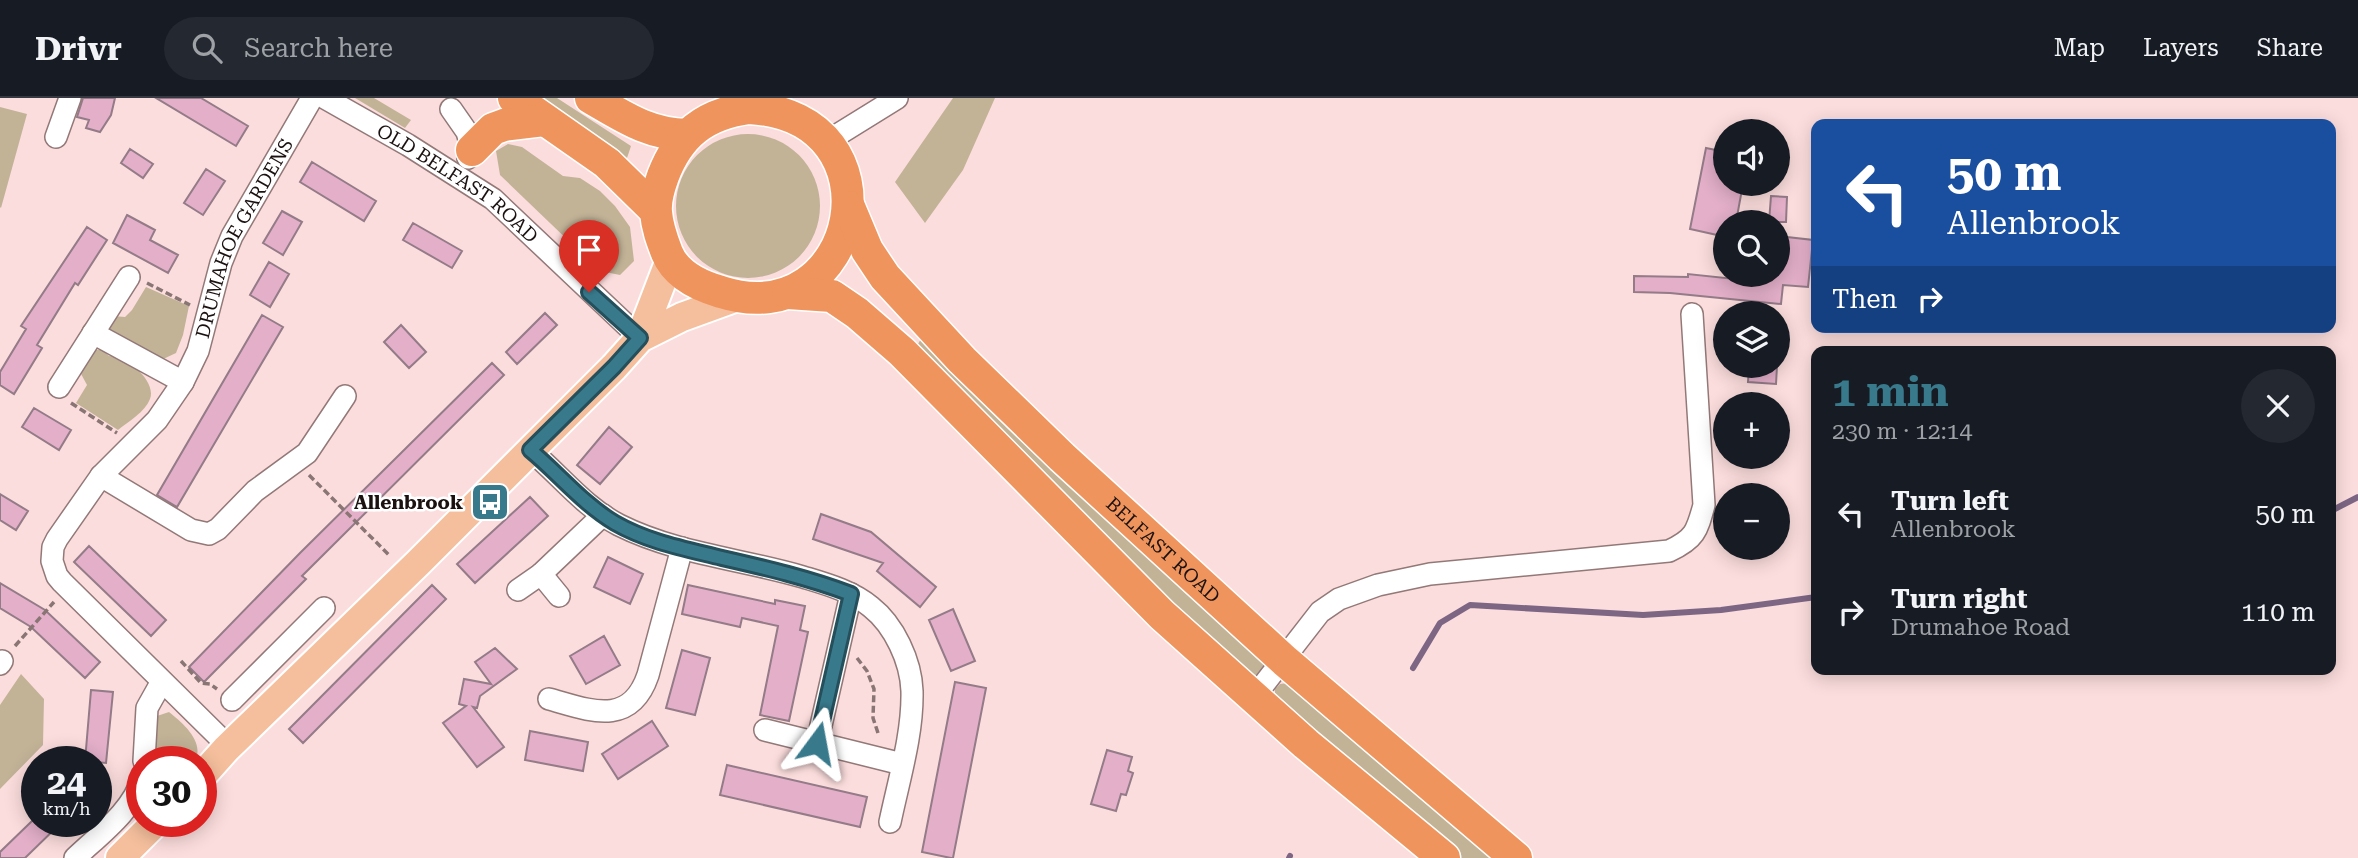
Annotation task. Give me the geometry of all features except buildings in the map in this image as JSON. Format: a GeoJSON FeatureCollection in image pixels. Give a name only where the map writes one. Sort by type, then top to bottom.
{"type":"FeatureCollection","features":[{"type":"Feature","properties":{"kind":"highway"},"geometry":{"type":"LineString","coordinates":[[514,98],[607,163],[655,210]]}},
{"type":"Feature","properties":{"kind":"highway"},"geometry":{"type":"LineString","coordinates":[[591,98],[649,130],[666,135],[687,135]]}},
{"type":"Feature","properties":{"kind":"highway"},"geometry":{"type":"LineString","coordinates":[[788,293],[812,279],[831,259],[844,234],[849,207],[847,184],[839,162],[826,142],[800,120],[767,109],[733,110],[716,116],[687,135],[670,157],[655,210],[658,231],[670,260],[691,281],[737,298],[763,298],[788,293],[832,296],[858,313],[902,352],[1162,615],[1317,752],[1444,858]]}},
{"type":"Feature","properties":{"kind":"highway"},"geometry":{"type":"LineString","coordinates":[[464,162],[493,129],[544,120]]}},
{"type":"Feature","properties":{"kind":"highway","name":"BELFAST ROAD"},"geometry":{"type":"LineString","coordinates":[[849,207],[867,250],[905,301],[1062,457],[1285,661],[1516,858]]}},
{"type":"Feature","properties":{"kind":"main road"},"geometry":{"type":"LineString","coordinates":[[217,759],[614,367],[640,338],[670,260]]}},
{"type":"Feature","properties":{"kind":"main road"},"geometry":{"type":"LineString","coordinates":[[640,338],[682,317],[737,298]]}},
{"type":"Feature","properties":{"kind":"main road"},"geometry":{"type":"LineString","coordinates":[[120,858],[141,837]]}},
{"type":"Feature","properties":{"kind":"street"},"geometry":{"type":"LineString","coordinates":[[56,137],[70,98]]}},
{"type":"Feature","properties":{"kind":"street","name":"DRUMAHOE GARDENS"},"geometry":{"type":"LineString","coordinates":[[226,749],[218,736],[67,589],[54,569],[53,547],[101,475],[157,420],[183,382],[198,351],[221,263],[232,236],[312,98]]}},
{"type":"Feature","properties":{"kind":"street","name":"OLD BELFAST ROAD"},"geometry":{"type":"LineString","coordinates":[[325,98],[464,162],[493,199],[640,338]]}},
{"type":"Feature","properties":{"kind":"street"},"geometry":{"type":"LineString","coordinates":[[826,142],[897,98]]}},
{"type":"Feature","properties":{"kind":"street"},"geometry":{"type":"LineString","coordinates":[[451,109],[467,132],[464,162]]}},
{"type":"Feature","properties":{"kind":"street"},"geometry":{"type":"LineString","coordinates":[[59,387],[129,277]]}},
{"type":"Feature","properties":{"kind":"street"},"geometry":{"type":"LineString","coordinates":[[1254,697],[1285,661],[1320,612],[1339,598],[1378,585],[1430,574],[1669,551],[1689,542],[1698,527],[1704,505],[1692,314]]}},
{"type":"Feature","properties":{"kind":"street"},"geometry":{"type":"LineString","coordinates":[[93,333],[183,382]]}},
{"type":"Feature","properties":{"kind":"street"},"geometry":{"type":"LineString","coordinates":[[101,475],[191,530],[209,534],[218,529],[255,491],[307,453],[345,396]]}},
{"type":"Feature","properties":{"kind":"street"},"geometry":{"type":"LineString","coordinates":[[530,450],[577,495],[635,532],[682,548],[786,572],[851,594],[870,605],[883,619],[903,651],[912,690],[911,714],[890,822]]}},
{"type":"Feature","properties":{"kind":"street"},"geometry":{"type":"LineString","coordinates":[[518,590],[541,574],[603,514]]}},
{"type":"Feature","properties":{"kind":"street"},"geometry":{"type":"LineString","coordinates":[[549,699],[604,713],[619,708],[638,694],[648,675],[682,548]]}},
{"type":"Feature","properties":{"kind":"street"},"geometry":{"type":"LineString","coordinates":[[541,574],[559,596]]}},
{"type":"Feature","properties":{"kind":"street"},"geometry":{"type":"LineString","coordinates":[[817,743],[851,594]]}},
{"type":"Feature","properties":{"kind":"street"},"geometry":{"type":"LineString","coordinates":[[232,700],[324,608]]}},
{"type":"Feature","properties":{"kind":"street"},"geometry":{"type":"LineString","coordinates":[[307,626],[329,651]]}},
{"type":"Feature","properties":{"kind":"street"},"geometry":{"type":"LineString","coordinates":[[145,746],[146,708],[161,682]]}},
{"type":"Feature","properties":{"kind":"street"},"geometry":{"type":"LineString","coordinates":[[765,730],[902,764]]}},
{"type":"Feature","properties":{"kind":"street"},"geometry":{"type":"LineString","coordinates":[[75,858],[126,806]]}},
{"type":"Feature","properties":{"kind":"path"},"geometry":{"type":"LineString","coordinates":[[129,277],[150,284],[207,314]]}},
{"type":"Feature","properties":{"kind":"path"},"geometry":{"type":"LineString","coordinates":[[59,387],[72,404],[133,443]]}},
{"type":"Feature","properties":{"kind":"path"},"geometry":{"type":"LineString","coordinates":[[297,462],[399,565]]}},
{"type":"Feature","properties":{"kind":"path"},"geometry":{"type":"LineString","coordinates":[[1,663],[67,589]]}},
{"type":"Feature","properties":{"kind":"path"},"geometry":{"type":"LineString","coordinates":[[838,648],[855,655],[866,671],[874,689],[873,718],[881,740],[902,764]]}},
{"type":"Feature","properties":{"kind":"path"},"geometry":{"type":"LineString","coordinates":[[181,661],[201,683],[210,684],[232,700]]}},
{"type":"Feature","properties":{"kind":"shaded area"},"geometry":{"type":"Polygon","coordinates":[[[355,98],[374,98],[411,120],[405,128],[355,98]]]}},
{"type":"Feature","properties":{"kind":"shaded area"},"geometry":{"type":"Polygon","coordinates":[[[538,98],[557,98],[631,146],[627,158],[538,98]]]}},
{"type":"Feature","properties":{"kind":"shaded area"},"geometry":{"type":"Polygon","coordinates":[[[953,98],[995,98],[963,170],[925,223],[895,182],[953,98]]]}},
{"type":"Feature","properties":{"kind":"shaded area"},"geometry":{"type":"Polygon","coordinates":[[[0,107],[27,114],[1,208],[0,207],[0,107]]]}},
{"type":"Feature","properties":{"kind":"shaded area"},"geometry":{"type":"Polygon","coordinates":[[[748,134],[776,140],[799,155],[814,178],[820,206],[814,234],[799,257],[776,272],[748,278],[720,272],[697,257],[682,234],[676,206],[682,178],[697,155],[720,140],[748,134]]]}},
{"type":"Feature","properties":{"kind":"shaded area"},"geometry":{"type":"Polygon","coordinates":[[[508,144],[522,147],[563,176],[580,178],[600,191],[615,206],[630,227],[634,261],[620,275],[600,271],[500,175],[496,151],[508,144]]]}},
{"type":"Feature","properties":{"kind":"shaded area"},"geometry":{"type":"Polygon","coordinates":[[[146,287],[189,306],[176,353],[159,361],[114,336],[107,323],[113,316],[125,317],[146,287]]]}},
{"type":"Feature","properties":{"kind":"shaded area"},"geometry":{"type":"Polygon","coordinates":[[[922,337],[1261,657],[1267,670],[1251,677],[1054,489],[918,344],[922,337]]]}},
{"type":"Feature","properties":{"kind":"shaded area"},"geometry":{"type":"Polygon","coordinates":[[[103,350],[109,356],[131,364],[145,377],[151,392],[148,404],[118,430],[76,403],[87,385],[80,372],[90,351],[103,350]]]}},
{"type":"Feature","properties":{"kind":"shaded area"},"geometry":{"type":"Polygon","coordinates":[[[21,674],[44,699],[43,745],[21,746],[21,768],[0,789],[0,705],[21,674]]]}},
{"type":"Feature","properties":{"kind":"shaded area"},"geometry":{"type":"Polygon","coordinates":[[[1288,683],[1495,858],[1460,858],[1275,699],[1275,689],[1280,684],[1288,683]]]}},
{"type":"Feature","properties":{"kind":"shaded area"},"geometry":{"type":"Polygon","coordinates":[[[169,712],[186,727],[197,746],[152,746],[157,716],[169,712]]]}},
{"type":"Feature","properties":{"kind":"waterway"},"geometry":{"type":"LineString","coordinates":[[2336,508],[2358,497]]}},
{"type":"Feature","properties":{"kind":"waterway"},"geometry":{"type":"LineString","coordinates":[[1413,668],[1440,623],[1470,605],[1643,615],[1721,610],[1811,598]]}},
{"type":"Feature","properties":{"kind":"place","name":"Allenbrook"},"geometry":{"type":"Point","coordinates":[490,502]}},
{"type":"Feature","properties":{"kind":"route"},"geometry":{"type":"LineString","coordinates":[[589,292],[640,338],[530,450],[577,495],[617,524],[666,544],[786,572],[851,594],[817,743]]}}]}
